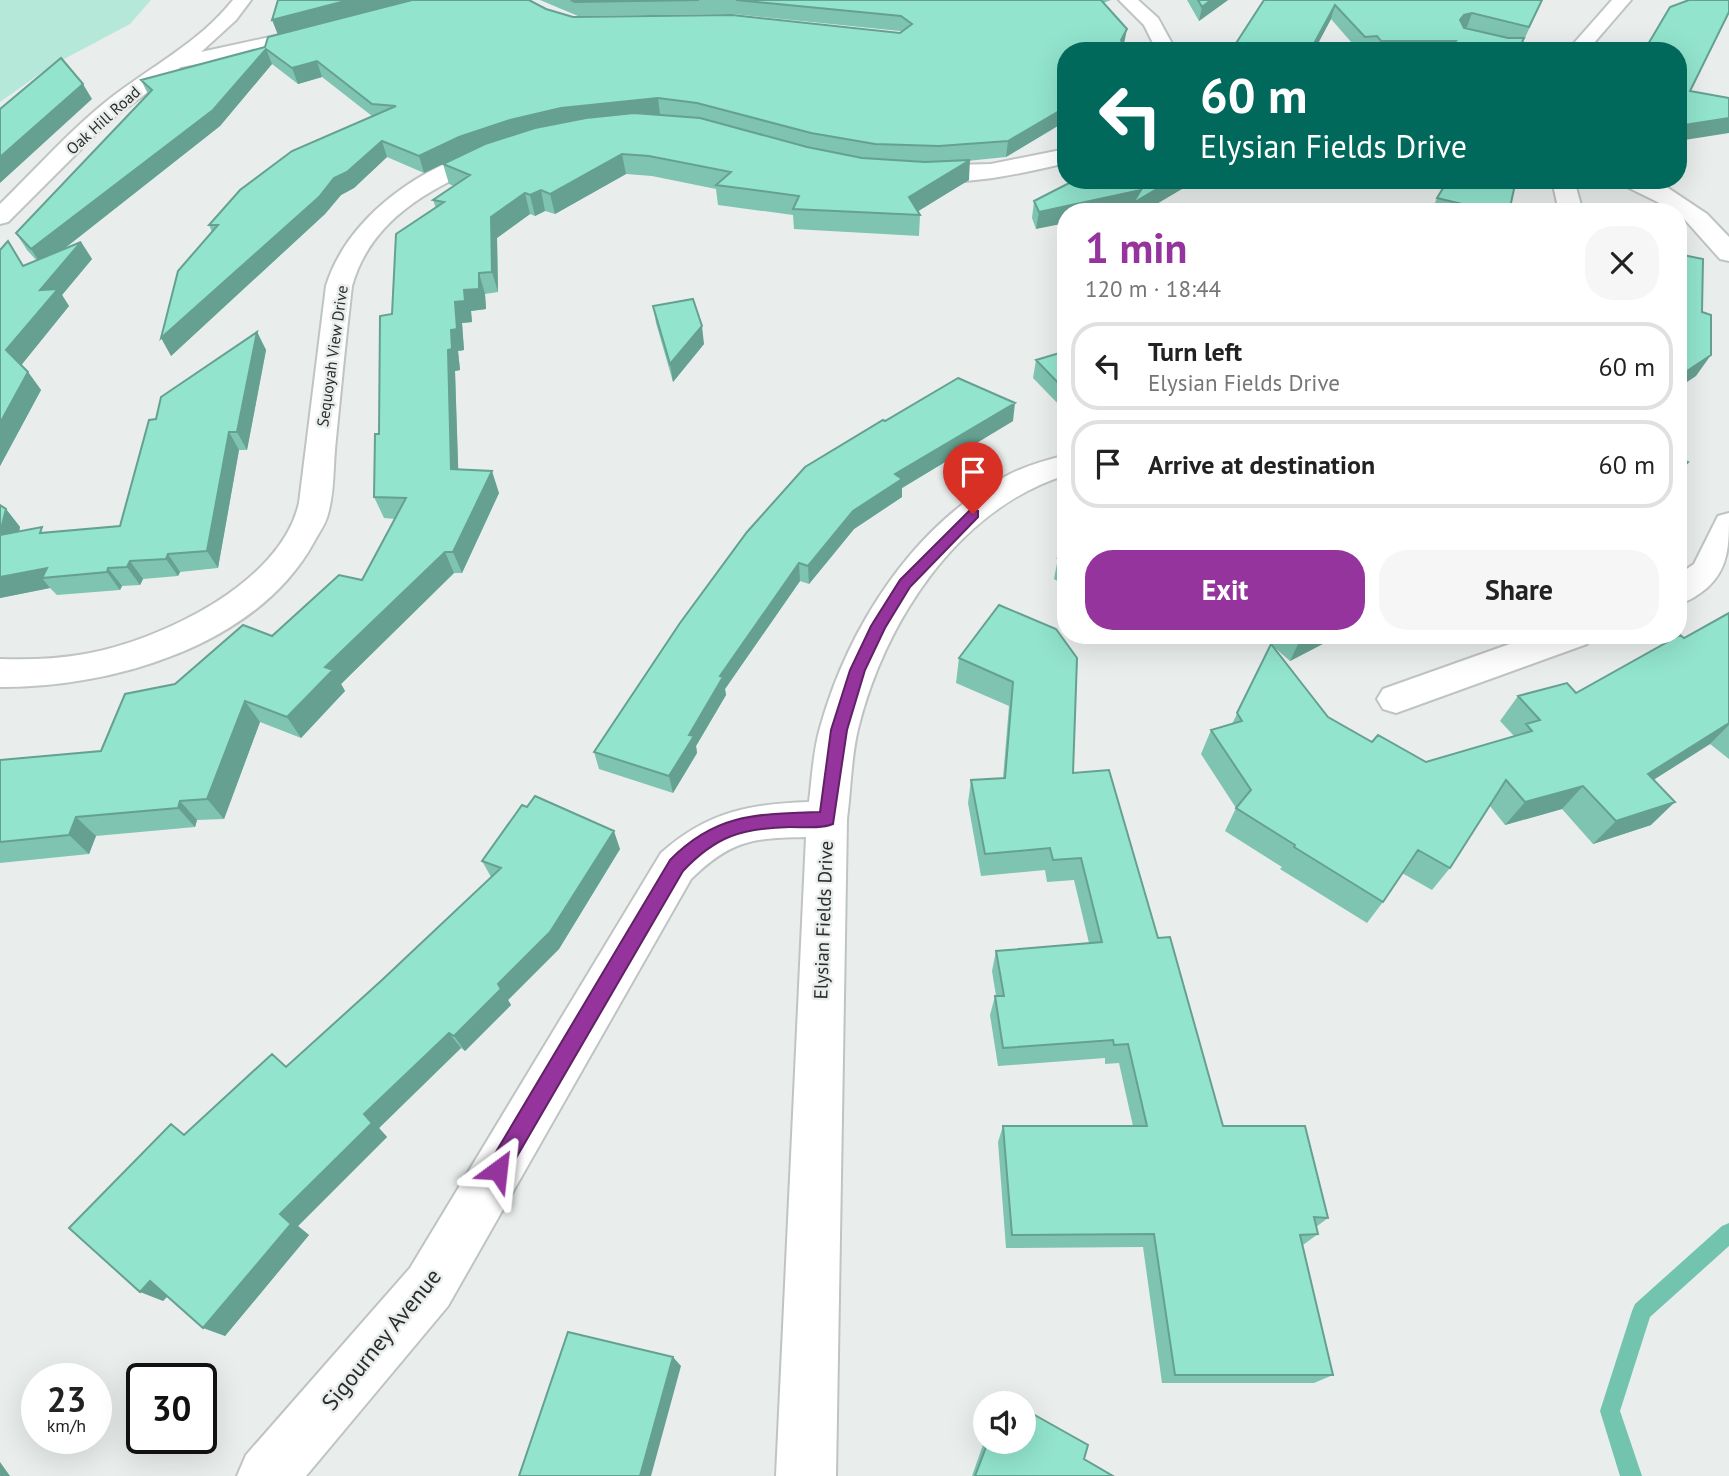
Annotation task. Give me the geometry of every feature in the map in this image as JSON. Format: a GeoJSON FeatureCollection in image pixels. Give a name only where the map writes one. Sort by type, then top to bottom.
{"type":"FeatureCollection","features":[{"type":"Feature","properties":{"kind":"street","name":"Oak Hill Road"},"geometry":{"type":"LineString","coordinates":[[0,217],[113,107],[178,62],[233,13],[242,0]]}},
{"type":"Feature","properties":{"kind":"street"},"geometry":{"type":"LineString","coordinates":[[1128,0],[1152,22],[1162,42]]}},
{"type":"Feature","properties":{"kind":"street"},"geometry":{"type":"LineString","coordinates":[[1584,42],[1622,0]]}},
{"type":"Feature","properties":{"kind":"street"},"geometry":{"type":"LineString","coordinates":[[178,62],[270,45],[336,27]]}},
{"type":"Feature","properties":{"kind":"street"},"geometry":{"type":"LineString","coordinates":[[1466,36],[1490,42]]}},
{"type":"Feature","properties":{"kind":"street","name":"Sequoyah View Drive"},"geometry":{"type":"LineString","coordinates":[[0,673],[18,675],[80,668],[140,653],[194,630],[246,600],[285,563],[311,517],[339,286],[350,256],[375,224],[410,194],[457,168],[519,145]]}},
{"type":"Feature","properties":{"kind":"street"},"geometry":{"type":"LineString","coordinates":[[894,171],[976,172],[1031,165],[1057,158]]}},
{"type":"Feature","properties":{"kind":"street"},"geometry":{"type":"LineString","coordinates":[[1653,189],[1679,203]]}},
{"type":"Feature","properties":{"kind":"street"},"geometry":{"type":"LineString","coordinates":[[1687,209],[1702,222],[1729,254]]}},
{"type":"Feature","properties":{"kind":"street","name":"Elysian Fields Drive"},"geometry":{"type":"LineString","coordinates":[[806,1476],[827,819],[839,730],[858,670],[878,626],[905,584],[973,514],[1017,484],[1057,468]]}},
{"type":"Feature","properties":{"kind":"street"},"geometry":{"type":"LineString","coordinates":[[1687,585],[1707,570],[1729,524]]}},
{"type":"Feature","properties":{"kind":"street"},"geometry":{"type":"LineString","coordinates":[[1396,699],[1549,644]]}},
{"type":"Feature","properties":{"kind":"street","name":"Sigourney Avenue"},"geometry":{"type":"LineString","coordinates":[[267,1476],[429,1287],[676,866],[695,845],[722,831],[760,821],[827,819]]}},
{"type":"Feature","properties":{"kind":"green space"},"geometry":{"type":"Polygon","coordinates":[[[0,0],[151,0],[130,24],[51,66],[0,102],[0,0]]]}},
{"type":"Feature","properties":{"kind":"building"},"geometry":{"type":"Polygon","coordinates":[[[278,0],[349,0],[272,20],[278,0]]]}},
{"type":"Feature","properties":{"kind":"building"},"geometry":{"type":"Polygon","coordinates":[[[412,0],[529,0],[546,9],[573,17],[732,15],[900,33],[912,24],[901,16],[736,0],[1101,0],[1127,29],[1122,42],[1057,42],[1057,112],[1008,141],[939,146],[875,144],[811,133],[697,103],[658,98],[561,108],[510,120],[459,137],[419,156],[382,141],[347,172],[334,178],[319,197],[161,338],[178,271],[218,225],[209,225],[240,190],[292,151],[396,106],[372,104],[317,61],[292,68],[266,49],[213,110],[31,249],[16,233],[152,90],[141,80],[265,47],[268,37],[412,0]]]}},
{"type":"Feature","properties":{"kind":"building"},"geometry":{"type":"Polygon","coordinates":[[[571,0],[699,0],[575,2],[571,0]]]}},
{"type":"Feature","properties":{"kind":"building"},"geometry":{"type":"Polygon","coordinates":[[[1198,0],[1211,0],[1202,7],[1198,0]]]}},
{"type":"Feature","properties":{"kind":"building"},"geometry":{"type":"Polygon","coordinates":[[[1264,0],[1542,0],[1529,27],[1472,13],[1464,15],[1460,20],[1464,28],[1508,38],[1524,38],[1522,42],[1381,41],[1377,36],[1365,37],[1335,5],[1315,42],[1237,42],[1264,0]]]}},
{"type":"Feature","properties":{"kind":"building"},"geometry":{"type":"Polygon","coordinates":[[[1689,0],[1729,0],[1729,12],[1690,91],[1729,98],[1729,118],[1687,125],[1687,42],[1649,42],[1670,7],[1689,0]]]}},
{"type":"Feature","properties":{"kind":"building"},"geometry":{"type":"Polygon","coordinates":[[[61,58],[83,84],[0,157],[0,109],[61,58]]]}},
{"type":"Feature","properties":{"kind":"building"},"geometry":{"type":"Polygon","coordinates":[[[634,113],[700,118],[807,147],[862,158],[925,162],[970,160],[909,197],[920,215],[793,209],[799,196],[716,185],[731,172],[649,156],[622,154],[550,194],[541,190],[530,195],[525,193],[491,217],[492,272],[479,273],[479,289],[464,290],[465,301],[455,302],[457,329],[451,330],[452,349],[448,350],[451,469],[492,471],[453,552],[445,552],[325,667],[333,670],[287,717],[245,701],[207,799],[180,801],[178,808],[76,817],[69,835],[0,842],[0,760],[101,751],[125,694],[175,684],[243,625],[272,636],[339,575],[362,580],[406,498],[374,497],[375,434],[379,434],[380,316],[392,314],[396,234],[444,202],[433,200],[470,175],[443,164],[485,144],[535,128],[586,118],[634,113]]]}},
{"type":"Feature","properties":{"kind":"building"},"geometry":{"type":"Polygon","coordinates":[[[1057,189],[1157,189],[1133,203],[1141,190],[1081,203],[1057,203],[1057,208],[1039,212],[1034,201],[1057,189]]]}},
{"type":"Feature","properties":{"kind":"building"},"geometry":{"type":"Polygon","coordinates":[[[1442,189],[1514,189],[1511,203],[1458,203],[1437,198],[1442,189]]]}},
{"type":"Feature","properties":{"kind":"building"},"geometry":{"type":"Polygon","coordinates":[[[8,241],[23,266],[81,242],[40,290],[58,289],[6,350],[28,372],[0,423],[0,250],[8,241]]]}},
{"type":"Feature","properties":{"kind":"building"},"geometry":{"type":"Polygon","coordinates":[[[1687,256],[1703,259],[1702,312],[1711,315],[1711,355],[1687,371],[1687,256]]]}},
{"type":"Feature","properties":{"kind":"building"},"geometry":{"type":"Polygon","coordinates":[[[693,299],[702,326],[670,364],[653,306],[693,299]]]}},
{"type":"Feature","properties":{"kind":"building"},"geometry":{"type":"Polygon","coordinates":[[[257,332],[237,432],[229,432],[207,551],[168,554],[166,559],[130,561],[127,567],[108,568],[107,572],[42,578],[47,568],[0,577],[0,535],[42,527],[40,533],[120,526],[149,420],[156,419],[161,397],[257,332]]]}},
{"type":"Feature","properties":{"kind":"building"},"geometry":{"type":"Polygon","coordinates":[[[1057,354],[1057,382],[1036,360],[1057,354]]]}},
{"type":"Feature","properties":{"kind":"building"},"geometry":{"type":"Polygon","coordinates":[[[958,378],[1015,403],[895,474],[902,479],[853,511],[808,566],[799,563],[720,676],[723,677],[689,735],[694,736],[669,776],[594,752],[680,623],[747,532],[805,467],[958,378]]]}},
{"type":"Feature","properties":{"kind":"building"},"geometry":{"type":"Polygon","coordinates":[[[0,505],[6,509],[0,533],[0,505]]]}},
{"type":"Feature","properties":{"kind":"building"},"geometry":{"type":"Polygon","coordinates":[[[999,605],[1056,629],[1057,644],[1067,644],[1077,658],[1073,773],[1109,770],[1158,938],[1170,937],[1223,1126],[1305,1126],[1328,1218],[1314,1217],[1318,1234],[1300,1235],[1333,1375],[1175,1375],[1154,1234],[1012,1235],[1003,1126],[1147,1126],[1128,1044],[1114,1045],[1113,1040],[1003,1048],[995,996],[1004,996],[996,951],[1102,942],[1081,858],[1053,860],[1050,848],[985,854],[971,780],[1005,778],[1013,682],[959,658],[999,605]]]}},
{"type":"Feature","properties":{"kind":"building"},"geometry":{"type":"Polygon","coordinates":[[[1729,613],[1729,723],[1648,774],[1675,802],[1616,821],[1583,786],[1525,802],[1506,780],[1450,868],[1418,850],[1383,902],[1236,808],[1251,790],[1211,730],[1242,721],[1237,713],[1271,644],[1328,717],[1372,742],[1378,735],[1426,762],[1532,731],[1526,724],[1540,720],[1518,696],[1567,683],[1576,693],[1664,644],[1687,644],[1687,636],[1729,613]]]}},
{"type":"Feature","properties":{"kind":"building"},"geometry":{"type":"Polygon","coordinates":[[[535,796],[614,831],[550,932],[498,984],[501,989],[454,1036],[449,1033],[364,1114],[372,1123],[280,1214],[291,1224],[203,1328],[150,1281],[140,1292],[69,1228],[171,1124],[184,1135],[272,1054],[286,1067],[382,980],[501,868],[482,861],[522,805],[527,807],[535,796]]]}},
{"type":"Feature","properties":{"kind":"building"},"geometry":{"type":"Polygon","coordinates":[[[568,1332],[673,1357],[640,1476],[519,1476],[568,1332]]]}},
{"type":"Feature","properties":{"kind":"building"},"geometry":{"type":"Polygon","coordinates":[[[1036,1416],[1088,1445],[1084,1459],[1113,1476],[975,1476],[983,1454],[1036,1454],[1036,1416]]]}},
{"type":"Feature","properties":{"kind":"waterway"},"geometry":{"type":"LineString","coordinates":[[1631,1476],[1610,1411],[1642,1311],[1729,1233]]}},
{"type":"Feature","properties":{"kind":"route"},"geometry":{"type":"LineString","coordinates":[[498,1170],[676,866],[695,845],[722,831],[760,821],[827,819],[839,730],[858,670],[878,626],[905,584],[973,514]]}}]}
